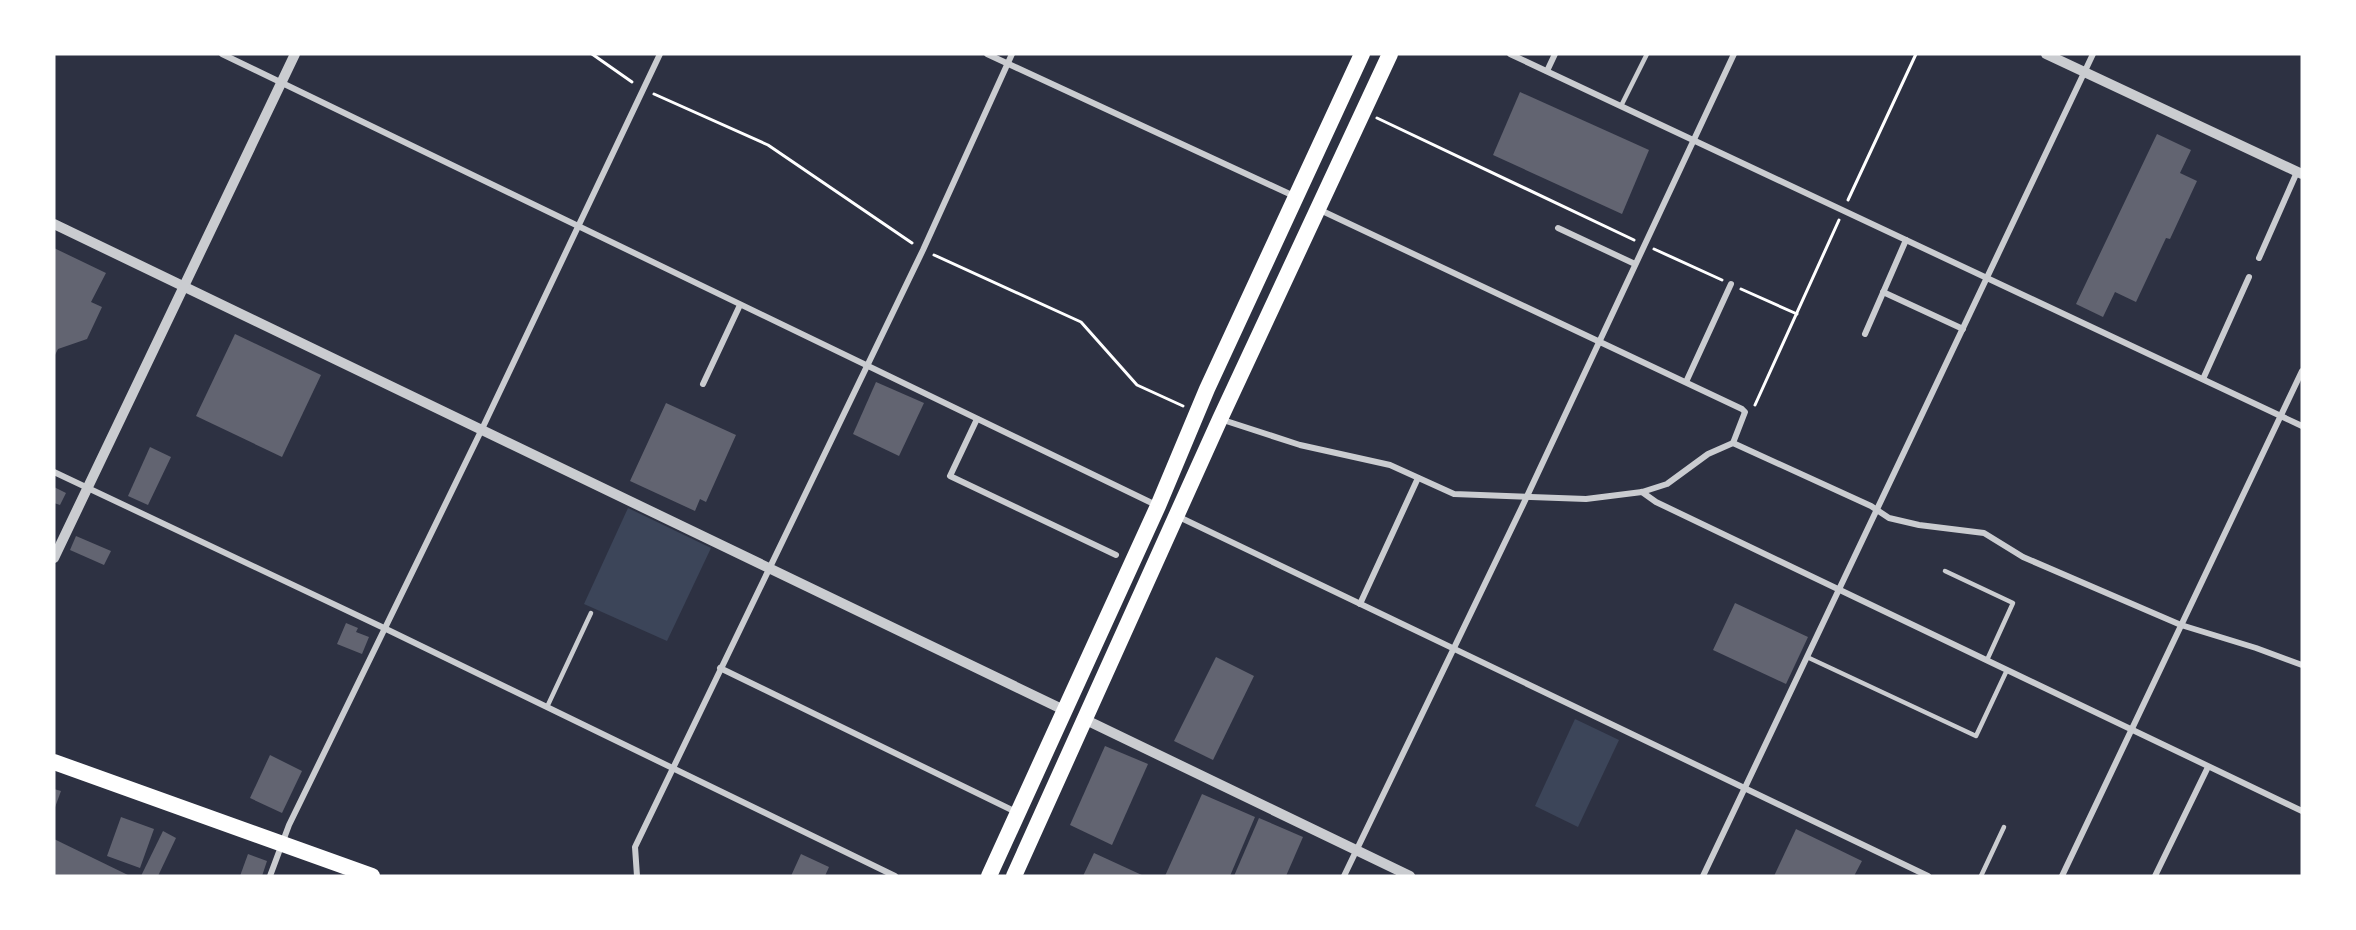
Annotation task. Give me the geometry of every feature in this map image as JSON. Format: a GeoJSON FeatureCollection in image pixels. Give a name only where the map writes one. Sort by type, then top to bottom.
{"type":"FeatureCollection","features":[{"type":"Feature","properties":{"kind":"highway"},"geometry":{"type":"LineString","coordinates":[[989,876],[1158,506],[1197,412],[1362,54]]}},
{"type":"Feature","properties":{"kind":"highway"},"geometry":{"type":"LineString","coordinates":[[1014,876],[1220,419],[1390,54]]}},
{"type":"Feature","properties":{"kind":"highway"},"geometry":{"type":"LineString","coordinates":[[54,762],[372,876]]}},
{"type":"Feature","properties":{"kind":"street"},"geometry":{"type":"LineString","coordinates":[[222,54],[1158,506]]}},
{"type":"Feature","properties":{"kind":"street"},"geometry":{"type":"LineString","coordinates":[[54,558],[295,54]]}},
{"type":"Feature","properties":{"kind":"street"},"geometry":{"type":"LineString","coordinates":[[270,876],[281,844],[660,54]]}},
{"type":"Feature","properties":{"kind":"street"},"geometry":{"type":"LineString","coordinates":[[987,54],[1296,197]]}},
{"type":"Feature","properties":{"kind":"street"},"geometry":{"type":"LineString","coordinates":[[637,876],[635,847],[923,249],[1012,54]]}},
{"type":"Feature","properties":{"kind":"street"},"geometry":{"type":"LineString","coordinates":[[1510,54],[2302,426]]}},
{"type":"Feature","properties":{"kind":"street"},"geometry":{"type":"LineString","coordinates":[[1547,71],[1556,54]]}},
{"type":"Feature","properties":{"kind":"street"},"geometry":{"type":"LineString","coordinates":[[1344,876],[1527,496],[1734,54]]}},
{"type":"Feature","properties":{"kind":"street"},"geometry":{"type":"LineString","coordinates":[[2046,54],[2300,173],[2259,258]]}},
{"type":"Feature","properties":{"kind":"street"},"geometry":{"type":"LineString","coordinates":[[1703,876],[2093,54]]}},
{"type":"Feature","properties":{"kind":"street"},"geometry":{"type":"LineString","coordinates":[[1220,419],[1300,445],[1390,465],[1454,494],[1586,499],[1642,492],[1667,484],[1708,454],[1733,443],[1744,418],[1743,409],[1317,208]]}},
{"type":"Feature","properties":{"kind":"street"},"geometry":{"type":"LineString","coordinates":[[54,224],[1066,711]]}},
{"type":"Feature","properties":{"kind":"street"},"geometry":{"type":"LineString","coordinates":[[1558,228],[1635,264]]}},
{"type":"Feature","properties":{"kind":"street"},"geometry":{"type":"LineString","coordinates":[[1865,334],[1906,240]]}},
{"type":"Feature","properties":{"kind":"street"},"geometry":{"type":"LineString","coordinates":[[2203,379],[2249,277]]}},
{"type":"Feature","properties":{"kind":"street"},"geometry":{"type":"LineString","coordinates":[[1686,382],[1731,284]]}},
{"type":"Feature","properties":{"kind":"street"},"geometry":{"type":"LineString","coordinates":[[1883,292],[1963,329]]}},
{"type":"Feature","properties":{"kind":"street"},"geometry":{"type":"LineString","coordinates":[[703,384],[740,305]]}},
{"type":"Feature","properties":{"kind":"street"},"geometry":{"type":"LineString","coordinates":[[2062,876],[2302,371]]}},
{"type":"Feature","properties":{"kind":"street"},"geometry":{"type":"LineString","coordinates":[[977,419],[950,476],[1116,555]]}},
{"type":"Feature","properties":{"kind":"street"},"geometry":{"type":"LineString","coordinates":[[1733,443],[1871,506],[1889,518],[1919,525],[1984,533],[2023,557],[2181,625],[2302,665]]}},
{"type":"Feature","properties":{"kind":"street"},"geometry":{"type":"LineString","coordinates":[[54,472],[384,628],[896,876]]}},
{"type":"Feature","properties":{"kind":"street"},"geometry":{"type":"LineString","coordinates":[[1360,604],[1418,478]]}},
{"type":"Feature","properties":{"kind":"street"},"geometry":{"type":"LineString","coordinates":[[1642,492],[1656,502],[2302,811]]}},
{"type":"Feature","properties":{"kind":"street"},"geometry":{"type":"LineString","coordinates":[[1176,516],[1928,876]]}},
{"type":"Feature","properties":{"kind":"street"},"geometry":{"type":"LineString","coordinates":[[720,668],[1018,813]]}},
{"type":"Feature","properties":{"kind":"street"},"geometry":{"type":"LineString","coordinates":[[1084,719],[1410,876]]}},
{"type":"Feature","properties":{"kind":"street"},"geometry":{"type":"LineString","coordinates":[[2155,876],[2208,767]]}},
{"type":"Feature","properties":{"kind":"lane"},"geometry":{"type":"LineString","coordinates":[[1622,106],[1647,54]]}},
{"type":"Feature","properties":{"kind":"lane"},"geometry":{"type":"LineString","coordinates":[[1945,571],[2013,603],[1987,660]]}},
{"type":"Feature","properties":{"kind":"lane"},"geometry":{"type":"LineString","coordinates":[[547,707],[591,613]]}},
{"type":"Feature","properties":{"kind":"lane"},"geometry":{"type":"LineString","coordinates":[[1807,657],[1976,736],[2007,670]]}},
{"type":"Feature","properties":{"kind":"lane"},"geometry":{"type":"LineString","coordinates":[[1981,876],[2004,826]]}},
{"type":"Feature","properties":{"kind":"path"},"geometry":{"type":"LineString","coordinates":[[592,54],[643,89],[768,145],[923,249],[1081,322],[1137,385],[1197,412]]}},
{"type":"Feature","properties":{"kind":"path"},"geometry":{"type":"LineString","coordinates":[[1744,418],[1754,408],[1916,54]]}},
{"type":"Feature","properties":{"kind":"path"},"geometry":{"type":"LineString","coordinates":[[1363,111],[1797,314]]}},
{"type":"Feature","properties":{"kind":"shaded area"},"geometry":{"type":"Polygon","coordinates":[[[628,508],[711,548],[667,641],[584,604],[628,508]]]}},
{"type":"Feature","properties":{"kind":"shaded area"},"geometry":{"type":"Polygon","coordinates":[[[1575,719],[1619,740],[1578,827],[1535,806],[1575,719]]]}},
{"type":"Feature","properties":{"kind":"building"},"geometry":{"type":"Polygon","coordinates":[[[1520,92],[1649,150],[1622,214],[1493,155],[1520,92]]]}},
{"type":"Feature","properties":{"kind":"building"},"geometry":{"type":"Polygon","coordinates":[[[2157,134],[2191,150],[2180,173],[2197,181],[2170,239],[2166,238],[2136,302],[2115,292],[2103,317],[2076,304],[2157,134]]]}},
{"type":"Feature","properties":{"kind":"building"},"geometry":{"type":"Polygon","coordinates":[[[54,248],[106,273],[91,302],[102,307],[87,339],[58,349],[54,357],[54,248]]]}},
{"type":"Feature","properties":{"kind":"building"},"geometry":{"type":"Polygon","coordinates":[[[235,334],[321,375],[282,457],[196,416],[235,334]]]}},
{"type":"Feature","properties":{"kind":"building"},"geometry":{"type":"Polygon","coordinates":[[[876,382],[924,403],[899,456],[853,434],[876,382]]]}},
{"type":"Feature","properties":{"kind":"building"},"geometry":{"type":"Polygon","coordinates":[[[666,403],[736,435],[706,502],[700,499],[695,511],[630,481],[666,403]]]}},
{"type":"Feature","properties":{"kind":"building"},"geometry":{"type":"Polygon","coordinates":[[[150,447],[171,457],[148,505],[128,496],[150,447]]]}},
{"type":"Feature","properties":{"kind":"building"},"geometry":{"type":"Polygon","coordinates":[[[54,487],[66,493],[60,505],[54,503],[54,487]]]}},
{"type":"Feature","properties":{"kind":"building"},"geometry":{"type":"Polygon","coordinates":[[[76,536],[111,551],[104,565],[70,550],[76,536]]]}},
{"type":"Feature","properties":{"kind":"building"},"geometry":{"type":"Polygon","coordinates":[[[1735,603],[1808,637],[1786,684],[1713,650],[1735,603]]]}},
{"type":"Feature","properties":{"kind":"building"},"geometry":{"type":"Polygon","coordinates":[[[346,623],[358,628],[356,632],[369,637],[362,654],[337,644],[346,623]]]}},
{"type":"Feature","properties":{"kind":"building"},"geometry":{"type":"Polygon","coordinates":[[[1216,657],[1254,676],[1213,760],[1174,741],[1216,657]]]}},
{"type":"Feature","properties":{"kind":"building"},"geometry":{"type":"Polygon","coordinates":[[[1105,746],[1148,764],[1112,845],[1070,825],[1105,746]]]}},
{"type":"Feature","properties":{"kind":"building"},"geometry":{"type":"Polygon","coordinates":[[[270,755],[302,771],[282,813],[250,798],[270,755]]]}},
{"type":"Feature","properties":{"kind":"building"},"geometry":{"type":"Polygon","coordinates":[[[54,789],[61,791],[54,810],[54,789]]]}},
{"type":"Feature","properties":{"kind":"building"},"geometry":{"type":"Polygon","coordinates":[[[1202,794],[1255,817],[1230,876],[1165,876],[1202,794]]]}},
{"type":"Feature","properties":{"kind":"building"},"geometry":{"type":"Polygon","coordinates":[[[121,817],[154,829],[140,868],[107,856],[121,817]]]}},
{"type":"Feature","properties":{"kind":"building"},"geometry":{"type":"Polygon","coordinates":[[[1259,818],[1303,837],[1286,876],[1234,876],[1259,818]]]}},
{"type":"Feature","properties":{"kind":"building"},"geometry":{"type":"Polygon","coordinates":[[[1796,829],[1862,861],[1854,876],[1774,876],[1796,829]]]}},
{"type":"Feature","properties":{"kind":"building"},"geometry":{"type":"Polygon","coordinates":[[[163,831],[176,838],[158,876],[141,876],[163,831]]]}},
{"type":"Feature","properties":{"kind":"building"},"geometry":{"type":"Polygon","coordinates":[[[54,839],[130,876],[54,876],[54,839]]]}},
{"type":"Feature","properties":{"kind":"building"},"geometry":{"type":"Polygon","coordinates":[[[1094,853],[1144,876],[1083,876],[1094,853]]]}},
{"type":"Feature","properties":{"kind":"building"},"geometry":{"type":"Polygon","coordinates":[[[248,854],[267,861],[262,876],[240,876],[248,854]]]}},
{"type":"Feature","properties":{"kind":"building"},"geometry":{"type":"Polygon","coordinates":[[[801,854],[829,867],[825,876],[791,876],[801,854]]]}}]}
